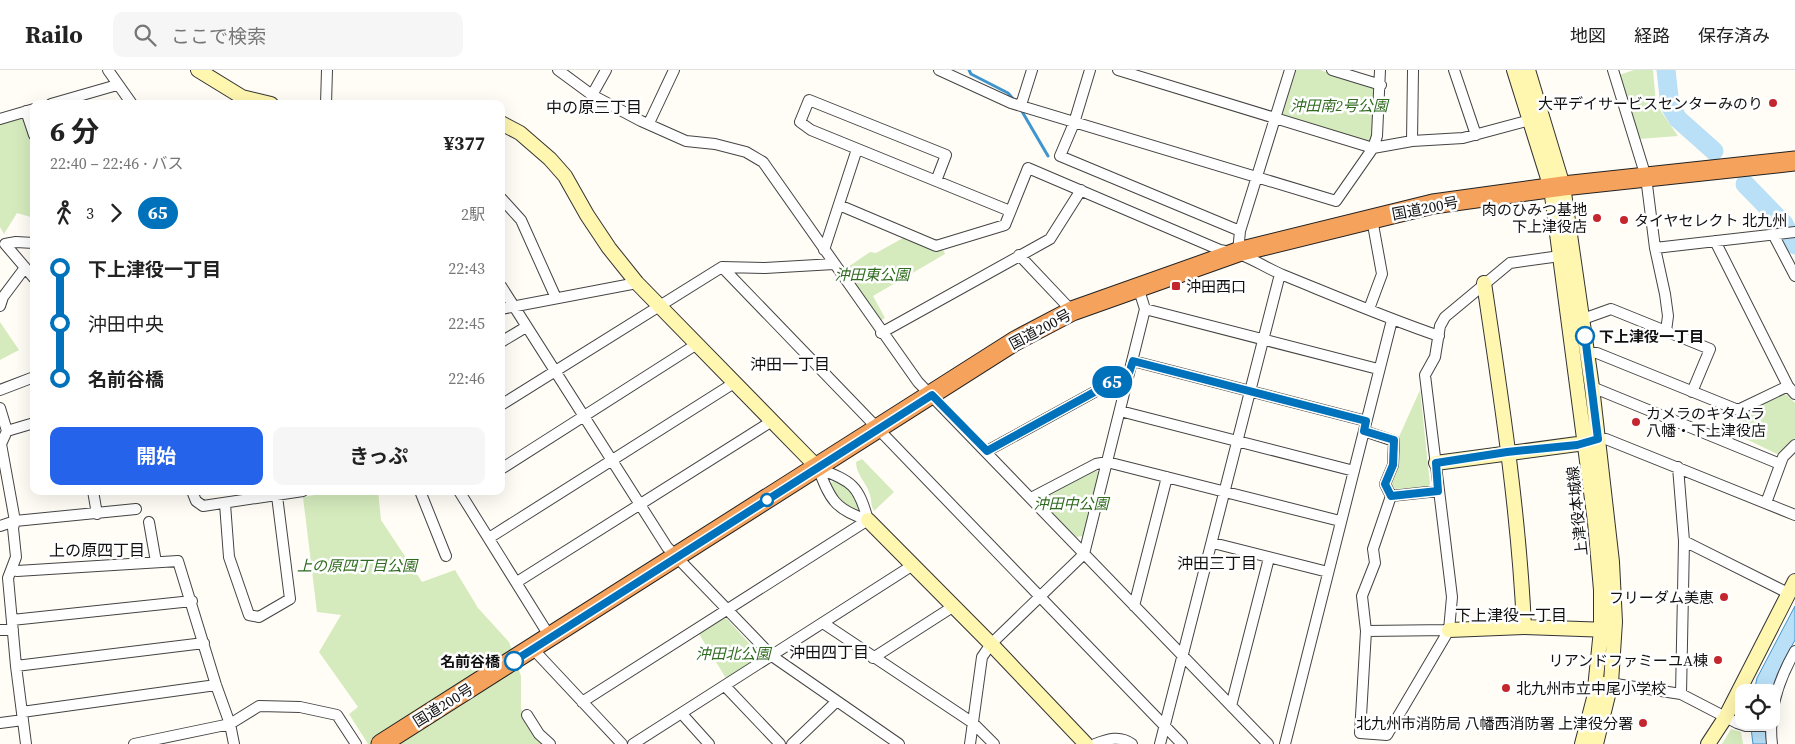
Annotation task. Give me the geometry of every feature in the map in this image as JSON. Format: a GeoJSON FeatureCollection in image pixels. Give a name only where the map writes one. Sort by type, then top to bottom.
{"type":"FeatureCollection","features":[{"type":"Feature","properties":{"kind":"highway","name":"国道200号"},"geometry":{"type":"LineString","coordinates":[[381,744],[879,430],[1016,341],[1072,311],[1238,252],[1433,204],[1557,187],[1795,161]]}},
{"type":"Feature","properties":{"kind":"street"},"geometry":{"type":"LineString","coordinates":[[108,70],[116,85],[129,100]]}},
{"type":"Feature","properties":{"kind":"street"},"geometry":{"type":"LineString","coordinates":[[198,70],[242,100]]}},
{"type":"Feature","properties":{"kind":"street"},"geometry":{"type":"LineString","coordinates":[[326,100],[328,70]]}},
{"type":"Feature","properties":{"kind":"street"},"geometry":{"type":"LineString","coordinates":[[558,70],[592,95],[686,141],[715,144],[746,152],[763,162],[881,333],[918,382],[987,451],[1268,744]]}},
{"type":"Feature","properties":{"kind":"street"},"geometry":{"type":"LineString","coordinates":[[592,95],[606,70]]}},
{"type":"Feature","properties":{"kind":"street"},"geometry":{"type":"LineString","coordinates":[[649,123],[674,70]]}},
{"type":"Feature","properties":{"kind":"street"},"geometry":{"type":"LineString","coordinates":[[939,70],[1016,104],[1336,201],[1373,148],[1377,136],[1381,85],[1380,70]]}},
{"type":"Feature","properties":{"kind":"street"},"geometry":{"type":"LineString","coordinates":[[1016,104],[1032,70]]}},
{"type":"Feature","properties":{"kind":"street"},"geometry":{"type":"LineString","coordinates":[[1090,70],[1074,123],[1060,156],[1240,231]]}},
{"type":"Feature","properties":{"kind":"street"},"geometry":{"type":"LineString","coordinates":[[1118,70],[1373,148],[1412,141],[1476,135],[1536,118]]}},
{"type":"Feature","properties":{"kind":"street"},"geometry":{"type":"LineString","coordinates":[[1238,252],[1240,231],[1290,70]]}},
{"type":"Feature","properties":{"kind":"street"},"geometry":{"type":"LineString","coordinates":[[1332,70],[1381,85]]}},
{"type":"Feature","properties":{"kind":"street"},"geometry":{"type":"LineString","coordinates":[[1412,141],[1413,70]]}},
{"type":"Feature","properties":{"kind":"street"},"geometry":{"type":"LineString","coordinates":[[1454,70],[1476,135]]}},
{"type":"Feature","properties":{"kind":"street","name":"上津役本城線"},"geometry":{"type":"LineString","coordinates":[[1514,70],[1536,118]]}},
{"type":"Feature","properties":{"kind":"street","name":"上津役本城線"},"geometry":{"type":"LineString","coordinates":[[1528,70],[1536,118],[1557,187],[1583,319],[1592,387],[1595,522],[1601,590],[1608,630],[1611,683],[1596,744]]}},
{"type":"Feature","properties":{"kind":"street"},"geometry":{"type":"LineString","coordinates":[[1613,70],[1646,177],[1655,248],[1668,316],[1666,331]]}},
{"type":"Feature","properties":{"kind":"street"},"geometry":{"type":"LineString","coordinates":[[65,100],[116,85]]}},
{"type":"Feature","properties":{"kind":"street"},"geometry":{"type":"LineString","coordinates":[[936,181],[946,155],[809,100],[800,122],[811,130],[857,149],[1010,211]]}},
{"type":"Feature","properties":{"kind":"street"},"geometry":{"type":"LineString","coordinates":[[0,119],[30,110]]}},
{"type":"Feature","properties":{"kind":"street"},"geometry":{"type":"LineString","coordinates":[[505,126],[537,146],[565,176],[609,248],[637,283],[818,468],[831,498],[838,507],[851,515],[868,520]]}},
{"type":"Feature","properties":{"kind":"street"},"geometry":{"type":"LineString","coordinates":[[824,250],[857,149]]}},
{"type":"Feature","properties":{"kind":"street"},"geometry":{"type":"LineString","coordinates":[[839,205],[936,246],[1005,226],[1028,168],[1220,250],[1238,252],[1280,274],[1392,320],[1439,336]]}},
{"type":"Feature","properties":{"kind":"street","name":"上津役本城線"},"geometry":{"type":"LineString","coordinates":[[1557,187],[1560,256],[1592,441]]}},
{"type":"Feature","properties":{"kind":"street"},"geometry":{"type":"LineString","coordinates":[[881,333],[1050,239],[1081,190]]}},
{"type":"Feature","properties":{"kind":"street"},"geometry":{"type":"LineString","coordinates":[[505,202],[522,220],[556,298]]}},
{"type":"Feature","properties":{"kind":"street"},"geometry":{"type":"LineString","coordinates":[[1369,309],[1382,274],[1372,219]]}},
{"type":"Feature","properties":{"kind":"street"},"geometry":{"type":"LineString","coordinates":[[1655,248],[1795,232]]}},
{"type":"Feature","properties":{"kind":"street"},"geometry":{"type":"LineString","coordinates":[[1776,234],[1795,276]]}},
{"type":"Feature","properties":{"kind":"street"},"geometry":{"type":"LineString","coordinates":[[1587,353],[1597,353],[1738,410],[1792,390],[1715,241]]}},
{"type":"Feature","properties":{"kind":"street"},"geometry":{"type":"LineString","coordinates":[[2,242],[30,243]]}},
{"type":"Feature","properties":{"kind":"street"},"geometry":{"type":"LineString","coordinates":[[2,242],[30,274]]}},
{"type":"Feature","properties":{"kind":"street"},"geometry":{"type":"LineString","coordinates":[[1019,255],[1072,311]]}},
{"type":"Feature","properties":{"kind":"street"},"geometry":{"type":"LineString","coordinates":[[1133,361],[1252,391],[1365,426],[1394,440],[1393,465],[1385,484],[1391,496],[1373,549],[1374,562],[1362,596],[1366,631],[1360,733],[1387,735],[1449,630],[1452,597],[1425,375],[1434,357],[1440,326],[1445,317],[1510,263],[1560,256]]}},
{"type":"Feature","properties":{"kind":"street"},"geometry":{"type":"LineString","coordinates":[[505,403],[722,267],[765,268],[834,264]]}},
{"type":"Feature","properties":{"kind":"street"},"geometry":{"type":"LineString","coordinates":[[722,267],[1182,744]]}},
{"type":"Feature","properties":{"kind":"street"},"geometry":{"type":"LineString","coordinates":[[0,306],[3,297],[24,269]]}},
{"type":"Feature","properties":{"kind":"street"},"geometry":{"type":"LineString","coordinates":[[1160,744],[1184,658],[1280,274]]}},
{"type":"Feature","properties":{"kind":"street"},"geometry":{"type":"LineString","coordinates":[[505,308],[637,283]]}},
{"type":"Feature","properties":{"kind":"street"},"geometry":{"type":"LineString","coordinates":[[1484,283],[1507,452],[1522,587],[1524,627]]}},
{"type":"Feature","properties":{"kind":"street"},"geometry":{"type":"LineString","coordinates":[[970,744],[982,657],[991,644],[1084,554],[1145,309],[1138,288]]}},
{"type":"Feature","properties":{"kind":"street"},"geometry":{"type":"LineString","coordinates":[[505,292],[667,547],[772,656],[899,744]]}},
{"type":"Feature","properties":{"kind":"street"},"geometry":{"type":"LineString","coordinates":[[1145,309],[1378,369]]}},
{"type":"Feature","properties":{"kind":"street"},"geometry":{"type":"LineString","coordinates":[[1583,319],[1611,309],[1710,349],[1692,392]]}},
{"type":"Feature","properties":{"kind":"street"},"geometry":{"type":"LineString","coordinates":[[1285,744],[1378,369],[1392,320]]}},
{"type":"Feature","properties":{"kind":"street"},"geometry":{"type":"LineString","coordinates":[[505,340],[526,327]]}},
{"type":"Feature","properties":{"kind":"street"},"geometry":{"type":"LineString","coordinates":[[505,466],[697,344]]}},
{"type":"Feature","properties":{"kind":"street"},"geometry":{"type":"LineString","coordinates":[[987,451],[1129,373]]}},
{"type":"Feature","properties":{"kind":"street"},"geometry":{"type":"LineString","coordinates":[[0,390],[30,379]]}},
{"type":"Feature","properties":{"kind":"street"},"geometry":{"type":"LineString","coordinates":[[489,538],[734,383]]}},
{"type":"Feature","properties":{"kind":"street"},"geometry":{"type":"LineString","coordinates":[[1592,387],[1780,464]]}},
{"type":"Feature","properties":{"kind":"street"},"geometry":{"type":"LineString","coordinates":[[0,408],[7,431],[1,444],[15,521],[13,528],[16,558],[8,578],[16,666],[26,744]]}},
{"type":"Feature","properties":{"kind":"street"},"geometry":{"type":"LineString","coordinates":[[1120,411],[1354,471]]}},
{"type":"Feature","properties":{"kind":"street"},"geometry":{"type":"LineString","coordinates":[[517,582],[772,421]]}},
{"type":"Feature","properties":{"kind":"street"},"geometry":{"type":"LineString","coordinates":[[7,431],[30,424]]}},
{"type":"Feature","properties":{"kind":"street"},"geometry":{"type":"LineString","coordinates":[[1436,463],[1606,439],[1795,515]]}},
{"type":"Feature","properties":{"kind":"street"},"geometry":{"type":"LineString","coordinates":[[1766,502],[1780,464],[1795,445]]}},
{"type":"Feature","properties":{"kind":"street"},"geometry":{"type":"LineString","coordinates":[[1031,498],[1096,464],[1108,462],[1340,521]]}},
{"type":"Feature","properties":{"kind":"street"},"geometry":{"type":"LineString","coordinates":[[818,468],[841,478],[857,489],[868,520],[1087,744]]}},
{"type":"Feature","properties":{"kind":"street"},"geometry":{"type":"LineString","coordinates":[[1678,468],[1684,541],[1681,694]]}},
{"type":"Feature","properties":{"kind":"street"},"geometry":{"type":"LineString","coordinates":[[1134,606],[1167,477]]}},
{"type":"Feature","properties":{"kind":"street"},"geometry":{"type":"LineString","coordinates":[[1391,496],[1438,491]]}},
{"type":"Feature","properties":{"kind":"street"},"geometry":{"type":"LineString","coordinates":[[94,495],[97,514]]}},
{"type":"Feature","properties":{"kind":"street"},"geometry":{"type":"LineString","coordinates":[[194,495],[196,501],[203,506],[282,495]]}},
{"type":"Feature","properties":{"kind":"street"},"geometry":{"type":"LineString","coordinates":[[422,495],[446,556]]}},
{"type":"Feature","properties":{"kind":"street"},"geometry":{"type":"LineString","coordinates":[[464,495],[550,637]]}},
{"type":"Feature","properties":{"kind":"street"},"geometry":{"type":"LineString","coordinates":[[225,504],[229,557],[249,615],[259,617],[290,599],[277,496]]}},
{"type":"Feature","properties":{"kind":"street"},"geometry":{"type":"LineString","coordinates":[[0,526],[15,521],[136,509]]}},
{"type":"Feature","properties":{"kind":"street"},"geometry":{"type":"LineString","coordinates":[[582,702],[868,520]]}},
{"type":"Feature","properties":{"kind":"street"},"geometry":{"type":"LineString","coordinates":[[149,522],[156,562]]}},
{"type":"Feature","properties":{"kind":"street"},"geometry":{"type":"LineString","coordinates":[[1684,541],[1788,593]]}},
{"type":"Feature","properties":{"kind":"street"},"geometry":{"type":"LineString","coordinates":[[1213,542],[1328,572]]}},
{"type":"Feature","properties":{"kind":"street"},"geometry":{"type":"LineString","coordinates":[[1231,706],[1269,558]]}},
{"type":"Feature","properties":{"kind":"street"},"geometry":{"type":"LineString","coordinates":[[12,569],[17,571],[178,561],[230,724],[234,744]]}},
{"type":"Feature","properties":{"kind":"street"},"geometry":{"type":"LineString","coordinates":[[633,744],[913,565]]}},
{"type":"Feature","properties":{"kind":"street"},"geometry":{"type":"LineString","coordinates":[[1708,744],[1725,718],[1795,580]]}},
{"type":"Feature","properties":{"kind":"street"},"geometry":{"type":"LineString","coordinates":[[0,630],[12,625],[192,601]]}},
{"type":"Feature","properties":{"kind":"street"},"geometry":{"type":"LineString","coordinates":[[873,658],[954,606]]}},
{"type":"Feature","properties":{"kind":"street"},"geometry":{"type":"LineString","coordinates":[[823,623],[973,724],[994,744]]}},
{"type":"Feature","properties":{"kind":"street"},"geometry":{"type":"LineString","coordinates":[[1366,631],[1524,627],[1608,630]]}},
{"type":"Feature","properties":{"kind":"street","name":"上津役本城線"},"geometry":{"type":"LineString","coordinates":[[1582,744],[1608,630]]}},
{"type":"Feature","properties":{"kind":"street"},"geometry":{"type":"LineString","coordinates":[[16,666],[204,643]]}},
{"type":"Feature","properties":{"kind":"street"},"geometry":{"type":"LineString","coordinates":[[1780,688],[1795,651]]}},
{"type":"Feature","properties":{"kind":"street"},"geometry":{"type":"LineString","coordinates":[[528,652],[582,702],[622,744]]}},
{"type":"Feature","properties":{"kind":"street"},"geometry":{"type":"LineString","coordinates":[[1596,682],[1681,694],[1735,722]]}},
{"type":"Feature","properties":{"kind":"street"},"geometry":{"type":"LineString","coordinates":[[0,723],[22,716],[216,685]]}},
{"type":"Feature","properties":{"kind":"street"},"geometry":{"type":"LineString","coordinates":[[725,686],[780,744]]}},
{"type":"Feature","properties":{"kind":"street"},"geometry":{"type":"LineString","coordinates":[[792,744],[837,701]]}},
{"type":"Feature","properties":{"kind":"street"},"geometry":{"type":"LineString","coordinates":[[134,744],[230,724],[259,706],[300,707],[337,715],[356,744]]}},
{"type":"Feature","properties":{"kind":"street"},"geometry":{"type":"LineString","coordinates":[[682,714],[709,744]]}},
{"type":"Feature","properties":{"kind":"street"},"geometry":{"type":"LineString","coordinates":[[527,715],[539,734],[550,744]]}},
{"type":"Feature","properties":{"kind":"street"},"geometry":{"type":"LineString","coordinates":[[1770,729],[1772,744]]}},
{"type":"Feature","properties":{"kind":"street"},"geometry":{"type":"LineString","coordinates":[[1094,744],[1114,738],[1127,740],[1132,744]]}},
{"type":"Feature","properties":{"kind":"green space","name":"沖田南2号公園"},"geometry":{"type":"Polygon","coordinates":[[[1296,70],[1320,70],[1374,88],[1376,92],[1372,139],[1368,142],[1282,115],[1296,70]]]}},
{"type":"Feature","properties":{"kind":"green space"},"geometry":{"type":"Polygon","coordinates":[[[1634,70],[1653,70],[1656,104],[1678,136],[1638,139],[1619,75],[1634,70]]]}},
{"type":"Feature","properties":{"kind":"green space"},"geometry":{"type":"Polygon","coordinates":[[[25,117],[30,134],[30,217],[17,213],[4,234],[0,227],[0,124],[25,117]]]}},
{"type":"Feature","properties":{"kind":"green space","name":"沖田東公園"},"geometry":{"type":"Polygon","coordinates":[[[903,238],[935,252],[943,249],[945,254],[873,296],[885,318],[880,321],[845,269],[870,252],[876,253],[903,238]]]}},
{"type":"Feature","properties":{"kind":"green space"},"geometry":{"type":"Polygon","coordinates":[[[0,322],[19,350],[0,360],[0,322]]]}},
{"type":"Feature","properties":{"kind":"green space"},"geometry":{"type":"Polygon","coordinates":[[[1420,390],[1430,484],[1428,487],[1395,489],[1390,482],[1398,439],[1420,390]]]}},
{"type":"Feature","properties":{"kind":"green space"},"geometry":{"type":"Polygon","coordinates":[[[1782,394],[1787,395],[1795,403],[1795,438],[1777,454],[1744,438],[1746,431],[1739,414],[1782,394]]]}},
{"type":"Feature","properties":{"kind":"green space"},"geometry":{"type":"Polygon","coordinates":[[[862,459],[894,492],[874,511],[869,492],[856,466],[856,462],[862,459]]]}},
{"type":"Feature","properties":{"kind":"green space","name":"沖田中公園"},"geometry":{"type":"Polygon","coordinates":[[[1095,468],[1099,473],[1083,536],[1076,537],[1042,502],[1045,495],[1095,468]]]}},
{"type":"Feature","properties":{"kind":"green space"},"geometry":{"type":"Polygon","coordinates":[[[837,480],[853,491],[860,509],[857,511],[843,504],[830,483],[837,480]]]}},
{"type":"Feature","properties":{"kind":"green space","name":"上の原四丁目公園"},"geometry":{"type":"Polygon","coordinates":[[[315,495],[378,495],[381,520],[422,582],[455,570],[478,608],[509,642],[521,676],[521,709],[536,736],[544,744],[368,744],[349,714],[358,707],[319,652],[341,615],[317,612],[303,497],[315,495]]]}},
{"type":"Feature","properties":{"kind":"green space","name":"沖田北公園"},"geometry":{"type":"Polygon","coordinates":[[[724,618],[758,653],[756,660],[727,680],[699,634],[724,618]]]}},
{"type":"Feature","properties":{"kind":"green space"},"geometry":{"type":"Polygon","coordinates":[[[1731,729],[1741,732],[1743,744],[1722,744],[1731,729]]]}},
{"type":"Feature","properties":{"kind":"water"},"geometry":{"type":"Polygon","coordinates":[[[1795,606],[1795,640],[1781,666],[1775,684],[1756,684],[1757,678],[1795,606]]]}},
{"type":"Feature","properties":{"kind":"water"},"geometry":{"type":"Polygon","coordinates":[[[1751,729],[1765,729],[1767,744],[1753,744],[1751,729]]]}},
{"type":"Feature","properties":{"kind":"waterway"},"geometry":{"type":"LineString","coordinates":[[969,70],[971,74],[1008,93],[1015,101]]}},
{"type":"Feature","properties":{"kind":"waterway"},"geometry":{"type":"LineString","coordinates":[[1666,70],[1670,106],[1678,119],[1714,151]]}},
{"type":"Feature","properties":{"kind":"waterway"},"geometry":{"type":"LineString","coordinates":[[1020,108],[1048,156]]}},
{"type":"Feature","properties":{"kind":"waterway"},"geometry":{"type":"LineString","coordinates":[[1745,184],[1784,224],[1795,245]]}},
{"type":"Feature","properties":{"kind":"bus line","name":"65"},"geometry":{"type":"LineString","coordinates":[[514,661],[932,395],[987,451],[1129,373],[1133,361],[1366,421],[1364,431],[1394,440],[1393,465],[1385,484],[1391,496],[1438,491],[1436,463],[1507,452],[1577,445],[1598,439],[1585,336]]}},
{"type":"Feature","properties":{"kind":"place","name":"大平デイサービスセンターみのり"},"geometry":{"type":"Point","coordinates":[1773,103]}},
{"type":"Feature","properties":{"kind":"place","name":"肉のひみつ基地 下上津役店"},"geometry":{"type":"Point","coordinates":[1597,218]}},
{"type":"Feature","properties":{"kind":"place","name":"タイヤセレクト 北九州"},"geometry":{"type":"Point","coordinates":[1624,220]}},
{"type":"Feature","properties":{"kind":"place","name":"沖田西口"},"geometry":{"type":"Point","coordinates":[1176,286]}},
{"type":"Feature","properties":{"kind":"place","name":"下上津役一丁目"},"geometry":{"type":"Point","coordinates":[1585,336]}},
{"type":"Feature","properties":{"kind":"place","name":"カメラのキタムラ 八幡・下上津役店"},"geometry":{"type":"Point","coordinates":[1636,422]}},
{"type":"Feature","properties":{"kind":"place","name":"フリーダム美恵"},"geometry":{"type":"Point","coordinates":[1724,597]}},
{"type":"Feature","properties":{"kind":"place","name":"リアンドファミーユA棟"},"geometry":{"type":"Point","coordinates":[1718,660]}},
{"type":"Feature","properties":{"kind":"place","name":"名前谷橋"},"geometry":{"type":"Point","coordinates":[514,661]}},
{"type":"Feature","properties":{"kind":"place","name":"北九州市立中尾小学校"},"geometry":{"type":"Point","coordinates":[1506,688]}},
{"type":"Feature","properties":{"kind":"place","name":"北九州市消防局 八幡西消防署 上津役分署"},"geometry":{"type":"Point","coordinates":[1643,723]}},
{"type":"Feature","properties":{"kind":"district","name":"中の原三丁目"},"geometry":{"type":"Point","coordinates":[594,107]}},
{"type":"Feature","properties":{"kind":"district","name":"沖田一丁目"},"geometry":{"type":"Point","coordinates":[790,364]}},
{"type":"Feature","properties":{"kind":"district","name":"上の原四丁目"},"geometry":{"type":"Point","coordinates":[97,550]}},
{"type":"Feature","properties":{"kind":"district","name":"沖田三丁目"},"geometry":{"type":"Point","coordinates":[1217,563]}},
{"type":"Feature","properties":{"kind":"district","name":"下上津役一丁目"},"geometry":{"type":"Point","coordinates":[1511,615]}},
{"type":"Feature","properties":{"kind":"district","name":"沖田四丁目"},"geometry":{"type":"Point","coordinates":[829,652]}}]}
